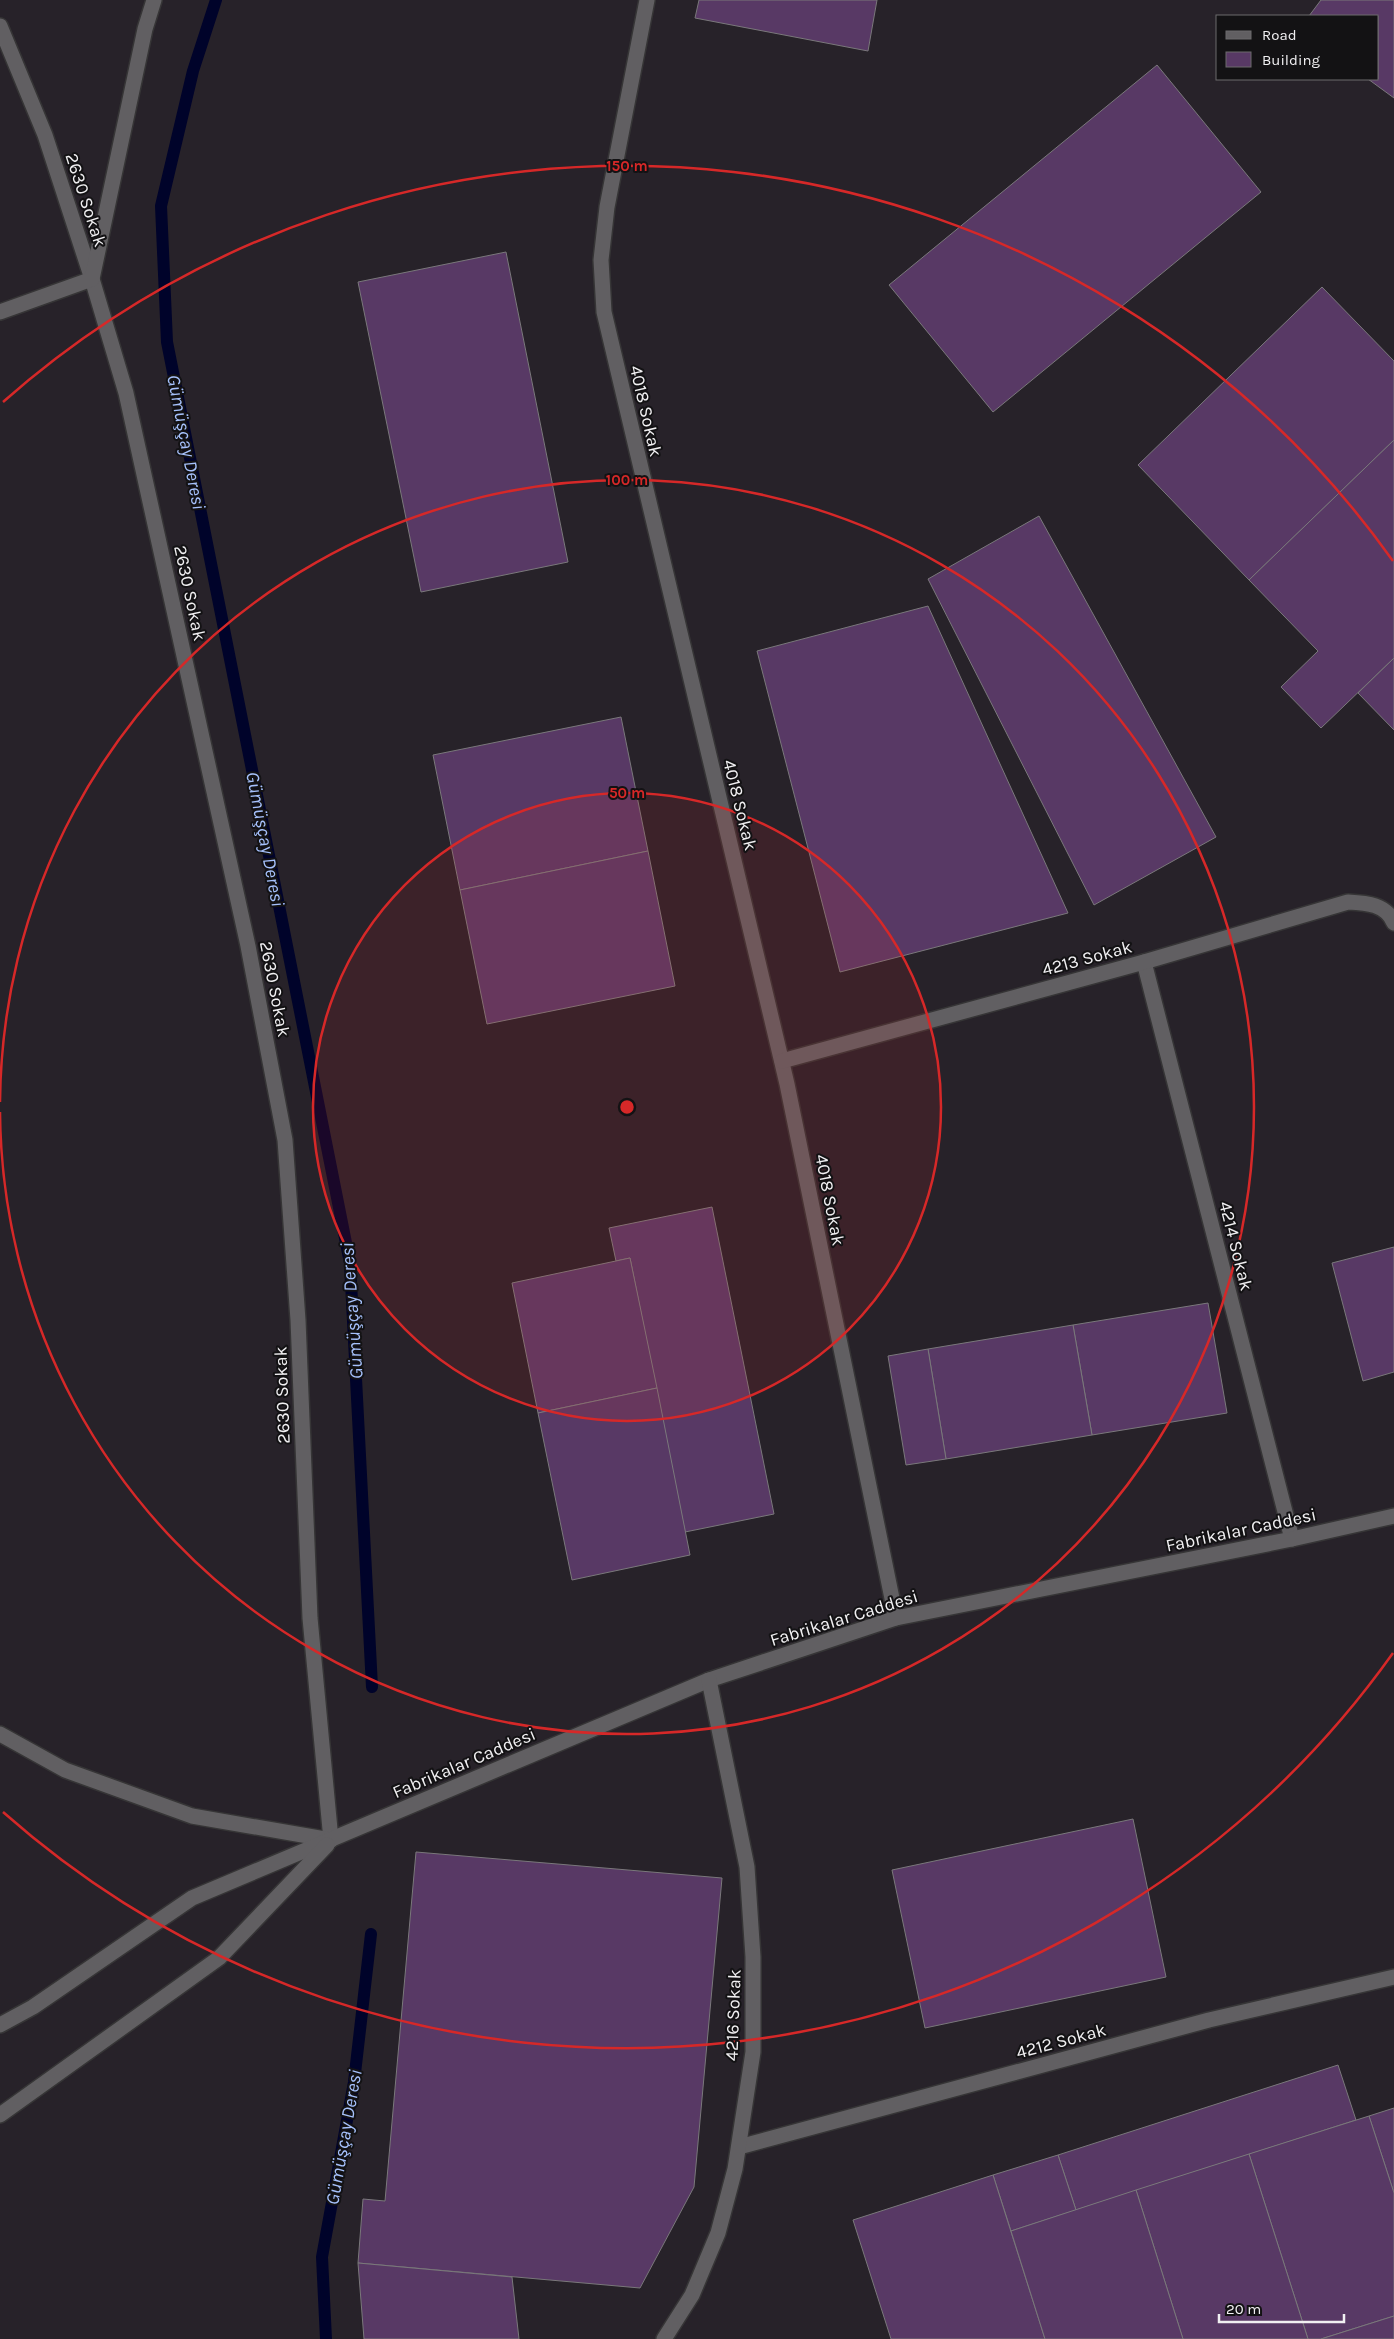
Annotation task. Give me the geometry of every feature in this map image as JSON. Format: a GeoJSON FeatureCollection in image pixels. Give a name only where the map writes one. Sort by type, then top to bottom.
{"type":"FeatureCollection","features":[{"type":"Feature","properties":{"kind":"street"},"geometry":{"type":"LineString","coordinates":[[0,312],[92,279],[145,29],[154,0]]}},
{"type":"Feature","properties":{"kind":"street","name":"4018 Sokak"},"geometry":{"type":"LineString","coordinates":[[647,0],[607,207],[601,260],[604,312],[782,1061],[896,1618]]}},
{"type":"Feature","properties":{"kind":"street","name":"2630 Sokak"},"geometry":{"type":"LineString","coordinates":[[0,26],[45,135],[92,279],[126,393],[248,946],[285,1140],[298,1320],[310,1618],[331,1840]]}},
{"type":"Feature","properties":{"kind":"street","name":"4213 Sokak"},"geometry":{"type":"LineString","coordinates":[[782,1061],[1144,962],[1348,902],[1366,903],[1384,908],[1394,923]]}},
{"type":"Feature","properties":{"kind":"street","name":"4214 Sokak"},"geometry":{"type":"LineString","coordinates":[[1144,962],[1292,1539]]}},
{"type":"Feature","properties":{"kind":"street","name":"Fabrikalar Caddesi"},"geometry":{"type":"LineString","coordinates":[[0,2025],[33,2008],[192,1898],[709,1680],[896,1618],[1292,1539],[1394,1516]]}},
{"type":"Feature","properties":{"kind":"street","name":"4216 Sokak"},"geometry":{"type":"LineString","coordinates":[[664,2339],[692,2295],[718,2234],[736,2169],[752,2052],[753,1957],[747,1867],[709,1680]]}},
{"type":"Feature","properties":{"kind":"street"},"geometry":{"type":"LineString","coordinates":[[0,1734],[65,1770],[192,1816],[331,1840]]}},
{"type":"Feature","properties":{"kind":"street"},"geometry":{"type":"LineString","coordinates":[[0,2115],[219,1958],[331,1840]]}},
{"type":"Feature","properties":{"kind":"street","name":"4212 Sokak"},"geometry":{"type":"LineString","coordinates":[[739,2148],[1200,2023],[1394,1977]]}},
{"type":"Feature","properties":{"kind":"shaded area"},"geometry":{"type":"Polygon","coordinates":[[[0,0],[1394,0],[1394,2339],[0,2339],[0,0]]]}},
{"type":"Feature","properties":{"kind":"building"},"geometry":{"type":"Polygon","coordinates":[[[699,0],[877,0],[868,51],[695,18],[699,0]]]}},
{"type":"Feature","properties":{"kind":"building"},"geometry":{"type":"Polygon","coordinates":[[[1321,0],[1394,0],[1394,98],[1369,80],[1379,80],[1379,15],[1310,15],[1321,0]]]}},
{"type":"Feature","properties":{"kind":"building"},"geometry":{"type":"Polygon","coordinates":[[[1157,65],[1261,192],[993,412],[889,285],[1157,65]]]}},
{"type":"Feature","properties":{"kind":"building"},"geometry":{"type":"Polygon","coordinates":[[[506,252],[568,562],[421,592],[358,282],[506,252]]]}},
{"type":"Feature","properties":{"kind":"building"},"geometry":{"type":"Polygon","coordinates":[[[1322,287],[1394,361],[1394,440],[1249,580],[1138,465],[1322,287]]]}},
{"type":"Feature","properties":{"kind":"building"},"geometry":{"type":"Polygon","coordinates":[[[1394,440],[1394,658],[1321,728],[1281,687],[1318,651],[1249,580],[1394,440]]]}},
{"type":"Feature","properties":{"kind":"building"},"geometry":{"type":"Polygon","coordinates":[[[1039,516],[1216,837],[1094,905],[928,579],[1039,516]]]}},
{"type":"Feature","properties":{"kind":"building"},"geometry":{"type":"Polygon","coordinates":[[[928,606],[1068,913],[840,972],[757,651],[928,606]]]}},
{"type":"Feature","properties":{"kind":"building"},"geometry":{"type":"Polygon","coordinates":[[[1394,658],[1394,730],[1358,693],[1394,658]]]}},
{"type":"Feature","properties":{"kind":"building"},"geometry":{"type":"Polygon","coordinates":[[[621,717],[648,851],[460,890],[433,755],[621,717]]]}},
{"type":"Feature","properties":{"kind":"building"},"geometry":{"type":"Polygon","coordinates":[[[648,851],[675,986],[487,1024],[460,890],[648,851]]]}},
{"type":"Feature","properties":{"kind":"building"},"geometry":{"type":"Polygon","coordinates":[[[712,1207],[774,1514],[685,1532],[630,1258],[616,1261],[609,1228],[712,1207]]]}},
{"type":"Feature","properties":{"kind":"building"},"geometry":{"type":"Polygon","coordinates":[[[1394,1247],[1394,1372],[1363,1381],[1332,1263],[1394,1247]]]}},
{"type":"Feature","properties":{"kind":"building"},"geometry":{"type":"Polygon","coordinates":[[[630,1258],[657,1388],[538,1413],[512,1283],[630,1258]]]}},
{"type":"Feature","properties":{"kind":"building"},"geometry":{"type":"Polygon","coordinates":[[[1208,1303],[1227,1413],[1092,1435],[1073,1325],[1208,1303]]]}},
{"type":"Feature","properties":{"kind":"building"},"geometry":{"type":"Polygon","coordinates":[[[1073,1325],[1092,1435],[946,1459],[928,1349],[1073,1325]]]}},
{"type":"Feature","properties":{"kind":"building"},"geometry":{"type":"Polygon","coordinates":[[[928,1349],[946,1459],[906,1465],[888,1356],[928,1349]]]}},
{"type":"Feature","properties":{"kind":"building"},"geometry":{"type":"Polygon","coordinates":[[[657,1388],[690,1555],[572,1580],[538,1413],[657,1388]]]}},
{"type":"Feature","properties":{"kind":"building"},"geometry":{"type":"Polygon","coordinates":[[[1133,1819],[1166,1977],[925,2028],[892,1870],[1133,1819]]]}},
{"type":"Feature","properties":{"kind":"building"},"geometry":{"type":"Polygon","coordinates":[[[416,1852],[722,1878],[694,2187],[640,2288],[358,2263],[363,2199],[385,2201],[416,1852]]]}},
{"type":"Feature","properties":{"kind":"building"},"geometry":{"type":"Polygon","coordinates":[[[1338,2065],[1356,2120],[1076,2210],[1058,2155],[1338,2065]]]}},
{"type":"Feature","properties":{"kind":"building"},"geometry":{"type":"Polygon","coordinates":[[[1394,2108],[1394,2193],[1369,2116],[1394,2108]]]}},
{"type":"Feature","properties":{"kind":"building"},"geometry":{"type":"Polygon","coordinates":[[[1369,2116],[1394,2193],[1394,2316],[1321,2339],[1308,2339],[1249,2154],[1369,2116]]]}},
{"type":"Feature","properties":{"kind":"building"},"geometry":{"type":"Polygon","coordinates":[[[1249,2154],[1308,2339],[1183,2339],[1136,2190],[1249,2154]]]}},
{"type":"Feature","properties":{"kind":"building"},"geometry":{"type":"Polygon","coordinates":[[[1058,2155],[1076,2210],[1011,2231],[993,2175],[1058,2155]]]}},
{"type":"Feature","properties":{"kind":"building"},"geometry":{"type":"Polygon","coordinates":[[[993,2175],[1045,2339],[891,2339],[853,2220],[993,2175]]]}},
{"type":"Feature","properties":{"kind":"building"},"geometry":{"type":"Polygon","coordinates":[[[1136,2190],[1183,2339],[1045,2339],[1011,2231],[1136,2190]]]}},
{"type":"Feature","properties":{"kind":"building"},"geometry":{"type":"Polygon","coordinates":[[[358,2263],[512,2277],[519,2339],[364,2339],[358,2263]]]}},
{"type":"Feature","properties":{"kind":"building"},"geometry":{"type":"Polygon","coordinates":[[[1394,2316],[1394,2339],[1321,2339],[1394,2316]]]}},
{"type":"Feature","properties":{"kind":"waterway","name":"Gümüşçay Deresi"},"geometry":{"type":"LineString","coordinates":[[216,0],[193,71],[161,206],[167,342],[350,1263],[372,1687]]}},
{"type":"Feature","properties":{"kind":"waterway","name":"Gümüşçay Deresi"},"geometry":{"type":"LineString","coordinates":[[326,2339],[322,2257],[354,2082],[371,1934]]}}]}
